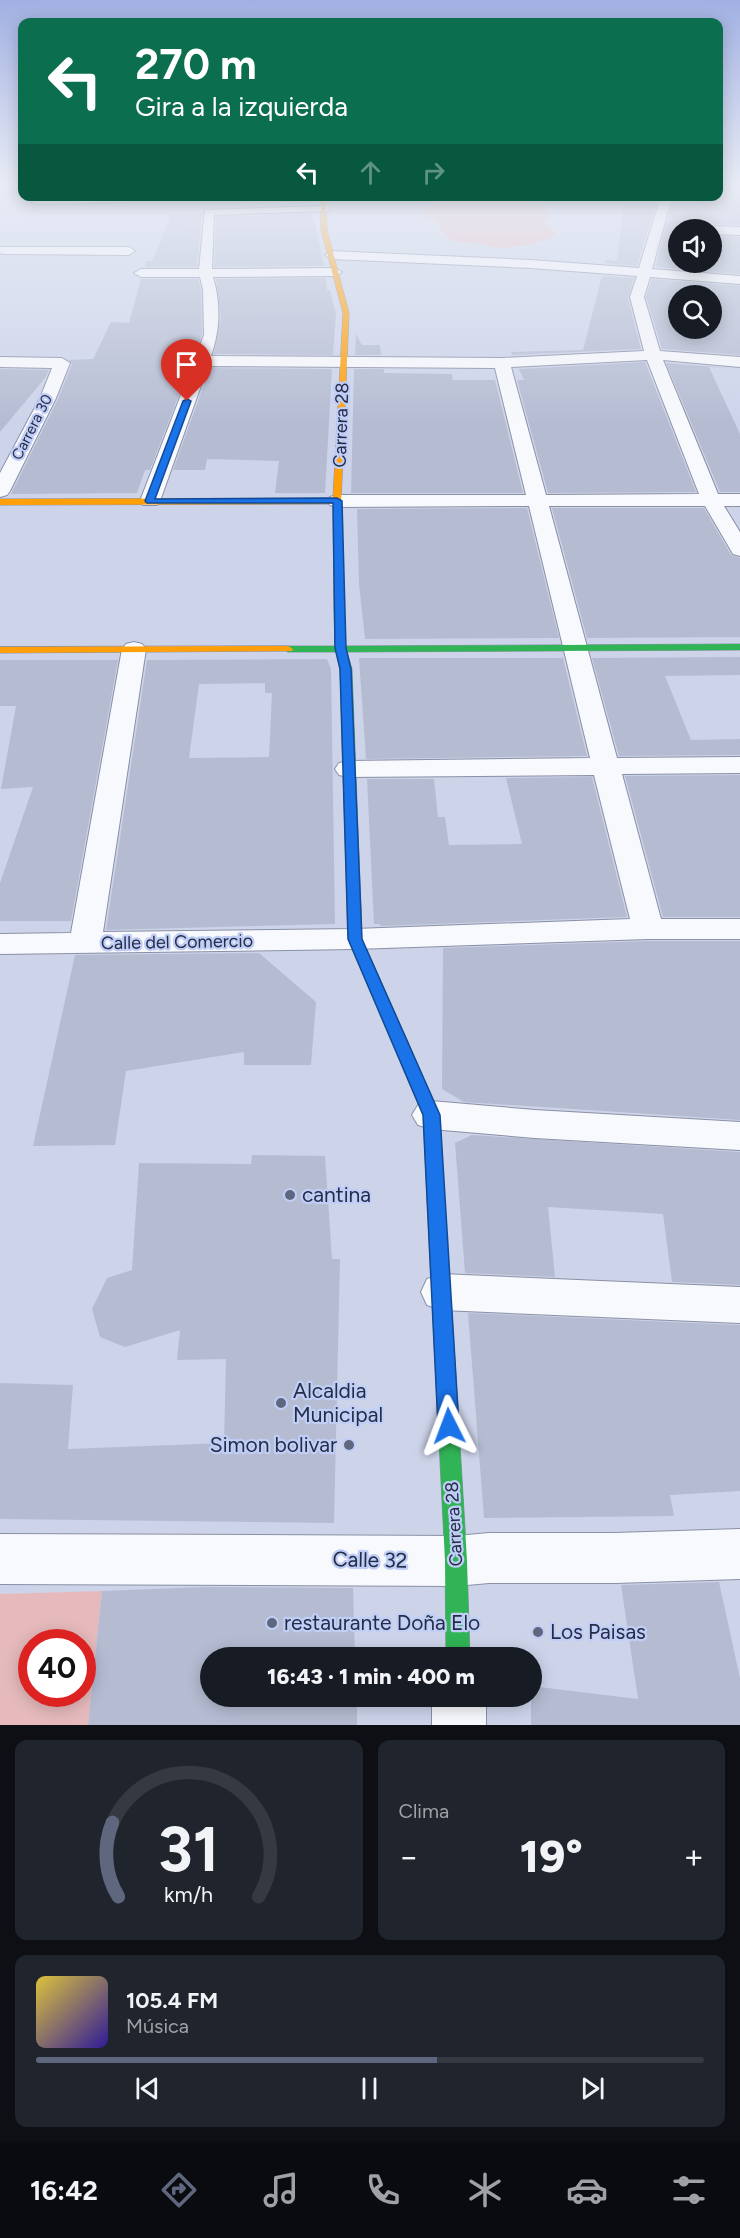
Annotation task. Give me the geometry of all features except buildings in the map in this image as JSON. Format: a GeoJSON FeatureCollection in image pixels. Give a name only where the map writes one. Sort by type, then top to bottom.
{"type":"FeatureCollection","features":[{"type":"Feature","properties":{"kind":"main road","name":"Carrera 28"},"geometry":{"type":"LineString","coordinates":[[333,264],[346,313],[337,501],[340,648],[346,669],[355,939],[431,1115],[456,1561],[458,1647]]}},
{"type":"Feature","properties":{"kind":"main road"},"geometry":{"type":"LineString","coordinates":[[0,502],[337,501]]}},
{"type":"Feature","properties":{"kind":"main road"},"geometry":{"type":"LineString","coordinates":[[0,650],[740,647]]}},
{"type":"Feature","properties":{"kind":"street"},"geometry":{"type":"LineString","coordinates":[[150,501],[211,336],[210,290],[205,272],[206,264]]}},
{"type":"Feature","properties":{"kind":"street"},"geometry":{"type":"LineString","coordinates":[[525,264],[740,280]]}},
{"type":"Feature","properties":{"kind":"street"},"geometry":{"type":"LineString","coordinates":[[648,264],[637,297],[652,355],[711,500],[740,550]]}},
{"type":"Feature","properties":{"kind":"street"},"geometry":{"type":"LineString","coordinates":[[141,273],[335,272]]}},
{"type":"Feature","properties":{"kind":"street"},"geometry":{"type":"LineString","coordinates":[[202,361],[502,363],[652,355],[740,362]]}},
{"type":"Feature","properties":{"kind":"street","name":"Carrera 30"},"geometry":{"type":"LineString","coordinates":[[0,362],[62,363],[48,398],[0,491]]}},
{"type":"Feature","properties":{"kind":"street"},"geometry":{"type":"LineString","coordinates":[[502,363],[648,929]]}},
{"type":"Feature","properties":{"kind":"street"},"geometry":{"type":"LineString","coordinates":[[337,501],[740,500]]}},
{"type":"Feature","properties":{"kind":"street"},"geometry":{"type":"LineString","coordinates":[[85,943],[134,649]]}},
{"type":"Feature","properties":{"kind":"street"},"geometry":{"type":"LineString","coordinates":[[349,769],[740,765]]}},
{"type":"Feature","properties":{"kind":"street","name":"Calle del Comercio"},"geometry":{"type":"LineString","coordinates":[[0,944],[355,939],[648,929],[740,929]]}},
{"type":"Feature","properties":{"kind":"street"},"geometry":{"type":"LineString","coordinates":[[431,1115],[535,1124],[740,1136]]}},
{"type":"Feature","properties":{"kind":"street"},"geometry":{"type":"LineString","coordinates":[[442,1292],[740,1305]]}},
{"type":"Feature","properties":{"kind":"street","name":"Calle 32"},"geometry":{"type":"LineString","coordinates":[[0,1559],[456,1561],[489,1558],[615,1558],[740,1554]]}},
{"type":"Feature","properties":{"kind":"street"},"geometry":{"type":"LineString","coordinates":[[459,1707],[459,1725]]}},
{"type":"Feature","properties":{"kind":"shaded area"},"geometry":{"type":"Polygon","coordinates":[[[102,1591],[96,1648],[96,1629],[18,1629],[18,1707],[90,1707],[88,1725],[0,1725],[0,1594],[102,1591]]]}},
{"type":"Feature","properties":{"kind":"traffic: fast"},"geometry":{"type":"LineString","coordinates":[[339,606],[340,648],[346,669],[355,939],[400,1042]]}},
{"type":"Feature","properties":{"kind":"traffic: fast"},"geometry":{"type":"LineString","coordinates":[[288,649],[740,647]]}},
{"type":"Feature","properties":{"kind":"traffic: fast"},"geometry":{"type":"LineString","coordinates":[[445,1362],[456,1561],[458,1647]]}},
{"type":"Feature","properties":{"kind":"traffic: slow"},"geometry":{"type":"LineString","coordinates":[[333,264],[346,313],[337,501],[339,606]]}},
{"type":"Feature","properties":{"kind":"traffic: slow"},"geometry":{"type":"LineString","coordinates":[[0,502],[337,501]]}},
{"type":"Feature","properties":{"kind":"traffic: slow"},"geometry":{"type":"LineString","coordinates":[[0,650],[288,649]]}},
{"type":"Feature","properties":{"kind":"traffic: jam"},"geometry":{"type":"LineString","coordinates":[[400,1042],[431,1115],[445,1362]]}},
{"type":"Feature","properties":{"kind":"place","name":"cantina"},"geometry":{"type":"Point","coordinates":[290,1195]}},
{"type":"Feature","properties":{"kind":"place","name":"Alcaldia Municipal"},"geometry":{"type":"Point","coordinates":[281,1403]}},
{"type":"Feature","properties":{"kind":"place","name":"Simon bolivar"},"geometry":{"type":"Point","coordinates":[349,1445]}},
{"type":"Feature","properties":{"kind":"place","name":"restaurante Doña Elo"},"geometry":{"type":"Point","coordinates":[272,1623]}},
{"type":"Feature","properties":{"kind":"place","name":"Los Paisas"},"geometry":{"type":"Point","coordinates":[538,1632]}},
{"type":"Feature","properties":{"kind":"route"},"geometry":{"type":"LineString","coordinates":[[187,401],[150,501],[337,501],[340,648],[346,669],[355,939],[431,1115],[449,1426]]}}]}
